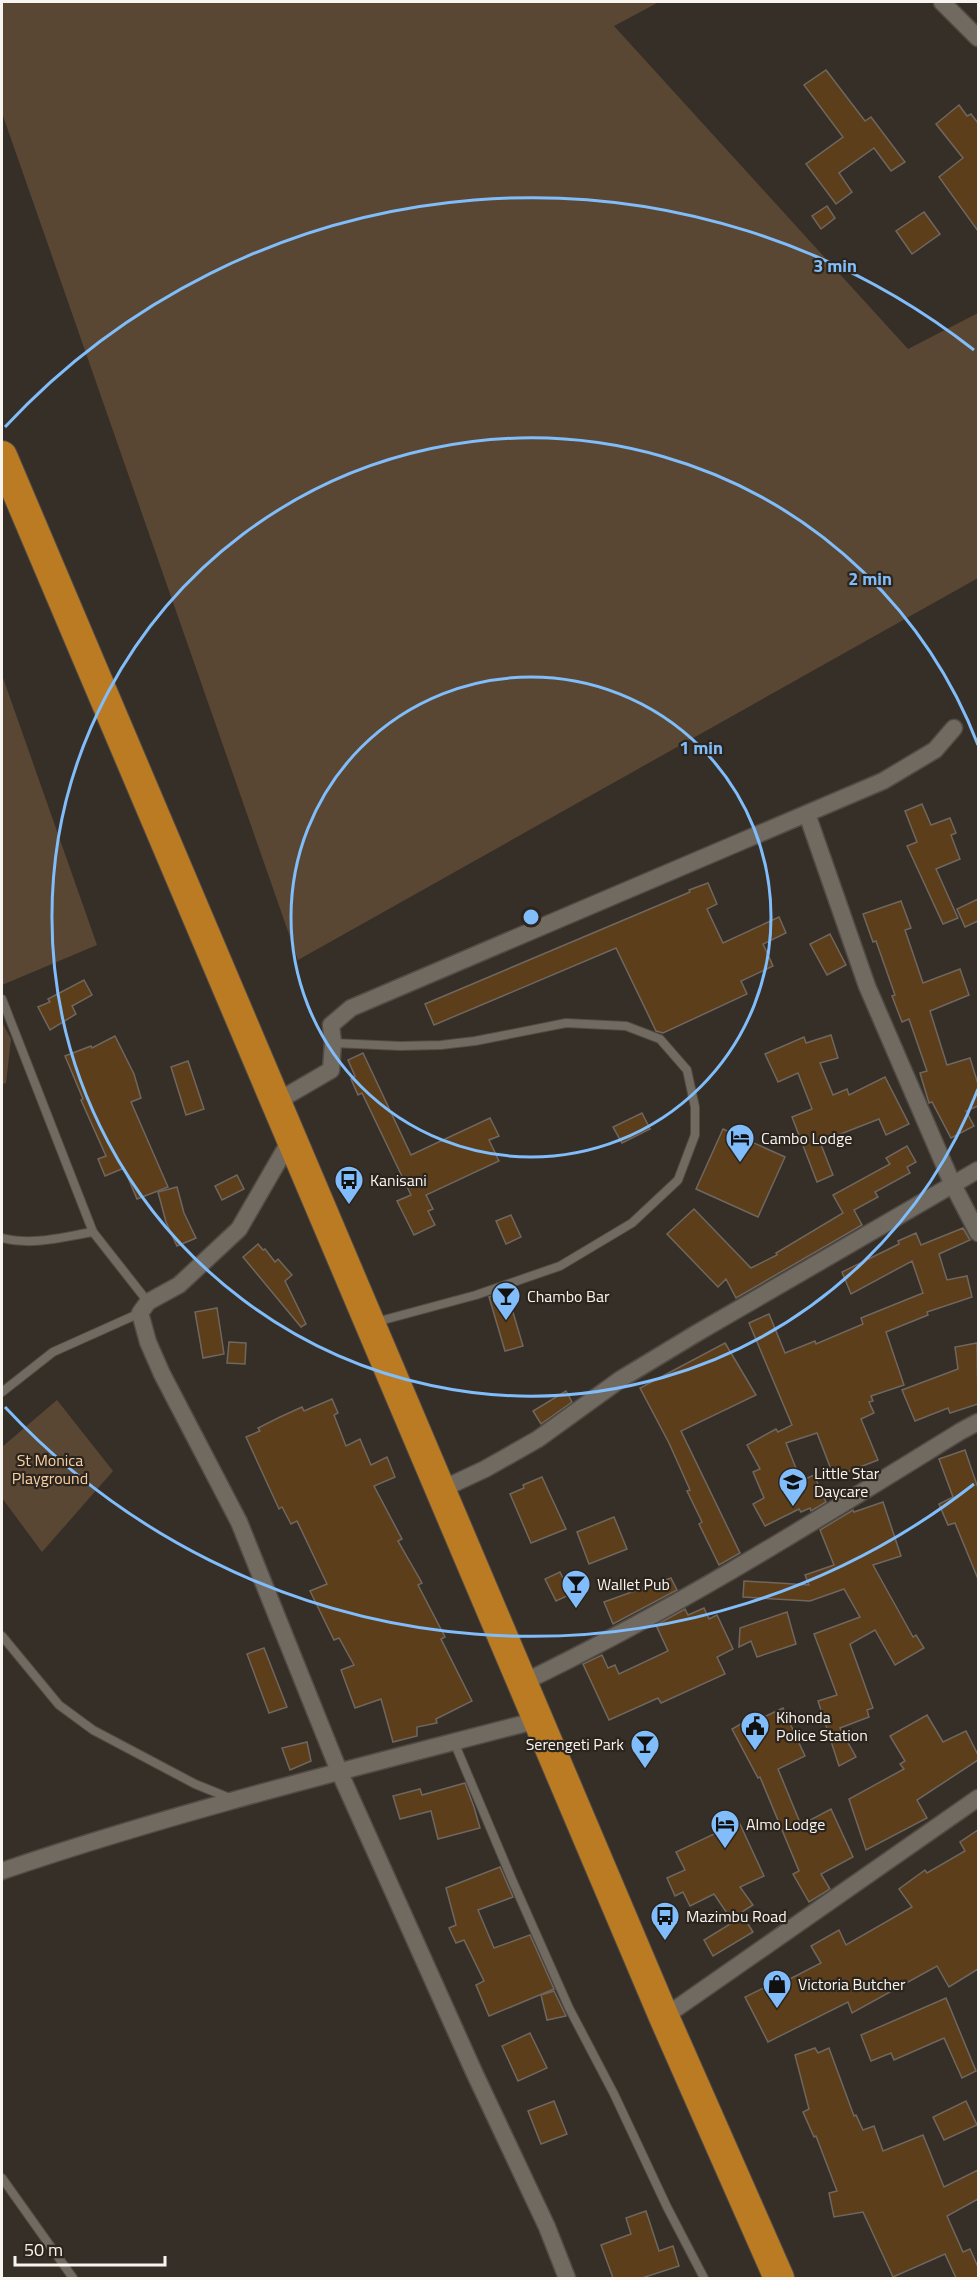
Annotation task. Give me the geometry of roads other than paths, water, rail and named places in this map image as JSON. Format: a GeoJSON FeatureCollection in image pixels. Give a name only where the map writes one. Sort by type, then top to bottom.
{"type":"FeatureCollection","features":[{"type":"Feature","properties":{"kind":"highway"},"geometry":{"type":"LineString","coordinates":[[2,456],[664,2017],[778,2278]]}},
{"type":"Feature","properties":{"kind":"street"},"geometry":{"type":"LineString","coordinates":[[942,2],[978,38]]}},
{"type":"Feature","properties":{"kind":"street"},"geometry":{"type":"LineString","coordinates":[[276,1102],[331,1070],[333,1043],[331,1025],[351,1008],[883,781],[935,750],[954,728]]}},
{"type":"Feature","properties":{"kind":"street"},"geometry":{"type":"LineString","coordinates":[[807,814],[867,986],[952,1184],[978,1233]]}},
{"type":"Feature","properties":{"kind":"street"},"geometry":{"type":"LineString","coordinates":[[291,1139],[239,1229],[179,1285],[144,1308],[148,1342],[162,1374],[239,1522],[339,1771],[474,2072],[547,2227],[567,2278]]}},
{"type":"Feature","properties":{"kind":"street"},"geometry":{"type":"LineString","coordinates":[[440,1490],[485,1469],[538,1439],[621,1379],[697,1332],[978,1170]]}},
{"type":"Feature","properties":{"kind":"street"},"geometry":{"type":"LineString","coordinates":[[522,1683],[598,1647],[675,1605],[978,1422]]}},
{"type":"Feature","properties":{"kind":"street"},"geometry":{"type":"LineString","coordinates":[[2,1871],[234,1800],[538,1720]]}},
{"type":"Feature","properties":{"kind":"street"},"geometry":{"type":"LineString","coordinates":[[664,2017],[978,1798]]}},
{"type":"Feature","properties":{"kind":"lane"},"geometry":{"type":"LineString","coordinates":[[2,999],[93,1232],[144,1308],[52,1352],[2,1392]]}},
{"type":"Feature","properties":{"kind":"lane"},"geometry":{"type":"LineString","coordinates":[[333,1043],[441,1045],[475,1041],[566,1023],[626,1026],[660,1039],[687,1070],[695,1107],[695,1135],[678,1180],[632,1223],[560,1266],[476,1295],[370,1323]]}},
{"type":"Feature","properties":{"kind":"lane"},"geometry":{"type":"LineString","coordinates":[[2,1238],[19,1242],[93,1232]]}},
{"type":"Feature","properties":{"kind":"lane"},"geometry":{"type":"LineString","coordinates":[[2,1636],[59,1705],[93,1730],[195,1784],[234,1800]]}},
{"type":"Feature","properties":{"kind":"lane"},"geometry":{"type":"LineString","coordinates":[[454,1742],[513,1882],[570,2008],[704,2278]]}},
{"type":"Feature","properties":{"kind":"lane"},"geometry":{"type":"LineString","coordinates":[[2,2178],[73,2278]]}},
{"type":"Feature","properties":{"kind":"place","name":"Cambo Lodge"},"geometry":{"type":"Point","coordinates":[740,1164]}},
{"type":"Feature","properties":{"kind":"place","name":"Kanisani"},"geometry":{"type":"Point","coordinates":[349,1206]}},
{"type":"Feature","properties":{"kind":"place","name":"Chambo Bar"},"geometry":{"type":"Point","coordinates":[506,1322]}},
{"type":"Feature","properties":{"kind":"place","name":"Little Star Daycare"},"geometry":{"type":"Point","coordinates":[793,1508]}},
{"type":"Feature","properties":{"kind":"place","name":"Wallet Pub"},"geometry":{"type":"Point","coordinates":[576,1610]}},
{"type":"Feature","properties":{"kind":"place","name":"Kihonda Police Station"},"geometry":{"type":"Point","coordinates":[755,1752]}},
{"type":"Feature","properties":{"kind":"place","name":"Serengeti Park"},"geometry":{"type":"Point","coordinates":[645,1770]}},
{"type":"Feature","properties":{"kind":"place","name":"Almo Lodge"},"geometry":{"type":"Point","coordinates":[725,1850]}},
{"type":"Feature","properties":{"kind":"place","name":"Mazimbu Road"},"geometry":{"type":"Point","coordinates":[665,1942]}},
{"type":"Feature","properties":{"kind":"place","name":"Victoria Butcher"},"geometry":{"type":"Point","coordinates":[777,2010]}},
{"type":"Feature","properties":{"kind":"park label","name":"St Monica Playground"},"geometry":{"type":"Point","coordinates":[50,1469]}}]}
